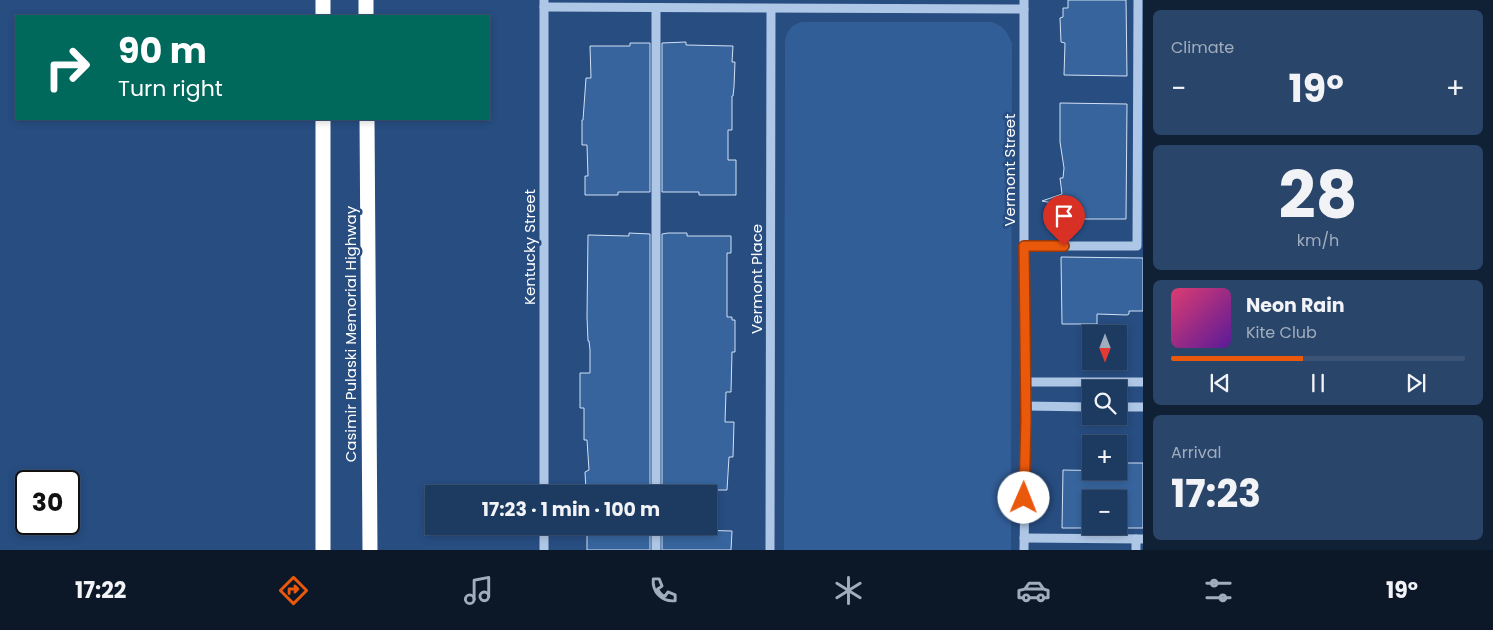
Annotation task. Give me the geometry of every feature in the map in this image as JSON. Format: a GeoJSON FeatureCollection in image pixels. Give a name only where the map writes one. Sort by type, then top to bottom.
{"type":"FeatureCollection","features":[{"type":"Feature","properties":{"kind":"highway"},"geometry":{"type":"LineString","coordinates":[[323,0],[323,15]]}},
{"type":"Feature","properties":{"kind":"highway"},"geometry":{"type":"LineString","coordinates":[[366,0],[366,15]]}},
{"type":"Feature","properties":{"kind":"highway","name":"Casimir Pulaski Memorial Highway"},"geometry":{"type":"LineString","coordinates":[[323,120],[324,550]]}},
{"type":"Feature","properties":{"kind":"highway","name":"Casimir Pulaski Memorial Highway"},"geometry":{"type":"LineString","coordinates":[[367,120],[370,550]]}},
{"type":"Feature","properties":{"kind":"street"},"geometry":{"type":"LineString","coordinates":[[1024,246],[1140,246],[1138,0]]}},
{"type":"Feature","properties":{"kind":"street"},"geometry":{"type":"LineString","coordinates":[[544,4],[646,4],[656,8],[771,9],[1024,4]]}},
{"type":"Feature","properties":{"kind":"street","name":"Kentucky Street"},"geometry":{"type":"LineString","coordinates":[[544,4],[544,485]]}},
{"type":"Feature","properties":{"kind":"street","name":"Vermont Street"},"geometry":{"type":"LineString","coordinates":[[1024,4],[1026,382],[1024,550]]}},
{"type":"Feature","properties":{"kind":"street"},"geometry":{"type":"LineString","coordinates":[[656,8],[656,485]]}},
{"type":"Feature","properties":{"kind":"street","name":"Vermont Place"},"geometry":{"type":"LineString","coordinates":[[770,550],[771,9]]}},
{"type":"Feature","properties":{"kind":"street"},"geometry":{"type":"LineString","coordinates":[[1026,382],[1143,382]]}},
{"type":"Feature","properties":{"kind":"street"},"geometry":{"type":"LineString","coordinates":[[1026,406],[1082,407]]}},
{"type":"Feature","properties":{"kind":"street"},"geometry":{"type":"LineString","coordinates":[[1127,407],[1143,407]]}},
{"type":"Feature","properties":{"kind":"street"},"geometry":{"type":"LineString","coordinates":[[544,535],[544,550]]}},
{"type":"Feature","properties":{"kind":"street"},"geometry":{"type":"LineString","coordinates":[[656,535],[656,550]]}},
{"type":"Feature","properties":{"kind":"street"},"geometry":{"type":"LineString","coordinates":[[1024,538],[1140,538],[1136,550]]}},
{"type":"Feature","properties":{"kind":"shaded area"},"geometry":{"type":"Polygon","coordinates":[[[802,22],[992,22],[1003,28],[1012,44],[1011,550],[784,550],[785,43],[790,29],[802,22]]]}},
{"type":"Feature","properties":{"kind":"building"},"geometry":{"type":"Polygon","coordinates":[[[1068,0],[1126,0],[1127,76],[1064,75],[1065,43],[1061,42],[1060,18],[1063,17],[1063,8],[1068,8],[1068,0]]]}},
{"type":"Feature","properties":{"kind":"building"},"geometry":{"type":"Polygon","coordinates":[[[686,42],[686,45],[733,46],[732,62],[735,62],[734,87],[732,96],[732,130],[728,130],[728,160],[736,160],[736,195],[662,192],[662,43],[686,42]]]}},
{"type":"Feature","properties":{"kind":"building"},"geometry":{"type":"Polygon","coordinates":[[[630,43],[650,43],[650,192],[618,192],[618,195],[585,195],[585,176],[588,176],[587,145],[582,145],[582,120],[586,78],[591,78],[590,46],[630,46],[630,43]]]}},
{"type":"Feature","properties":{"kind":"building"},"geometry":{"type":"Polygon","coordinates":[[[1060,103],[1127,104],[1126,219],[1064,219],[1063,205],[1042,201],[1062,194],[1060,178],[1063,178],[1064,168],[1060,142],[1060,103]]]}},
{"type":"Feature","properties":{"kind":"building"},"geometry":{"type":"Polygon","coordinates":[[[629,233],[650,234],[650,485],[586,485],[585,472],[589,470],[587,440],[584,440],[584,408],[580,408],[580,373],[590,373],[587,317],[588,235],[629,236],[629,233]]]}},
{"type":"Feature","properties":{"kind":"building"},"geometry":{"type":"Polygon","coordinates":[[[687,233],[687,236],[731,236],[731,253],[727,253],[727,317],[732,317],[732,320],[735,320],[735,352],[732,352],[731,392],[726,392],[725,422],[734,422],[733,457],[729,457],[727,490],[717,490],[717,485],[662,485],[662,234],[687,233]]]}},
{"type":"Feature","properties":{"kind":"building"},"geometry":{"type":"Polygon","coordinates":[[[1061,257],[1143,258],[1143,311],[1129,311],[1127,315],[1097,314],[1097,324],[1062,324],[1061,257]]]}},
{"type":"Feature","properties":{"kind":"building"},"geometry":{"type":"Polygon","coordinates":[[[1127,463],[1143,463],[1143,528],[1127,528],[1127,490],[1082,490],[1082,528],[1062,528],[1063,470],[1082,470],[1082,480],[1127,480],[1127,463]]]}},
{"type":"Feature","properties":{"kind":"building"},"geometry":{"type":"Polygon","coordinates":[[[717,531],[732,531],[731,550],[662,550],[662,535],[717,535],[717,531]]]}},
{"type":"Feature","properties":{"kind":"building"},"geometry":{"type":"Polygon","coordinates":[[[587,535],[650,535],[650,550],[587,550],[587,535]]]}},
{"type":"Feature","properties":{"kind":"route"},"geometry":{"type":"LineString","coordinates":[[1024,498],[1026,420],[1024,246],[1064,246]]}}]}
